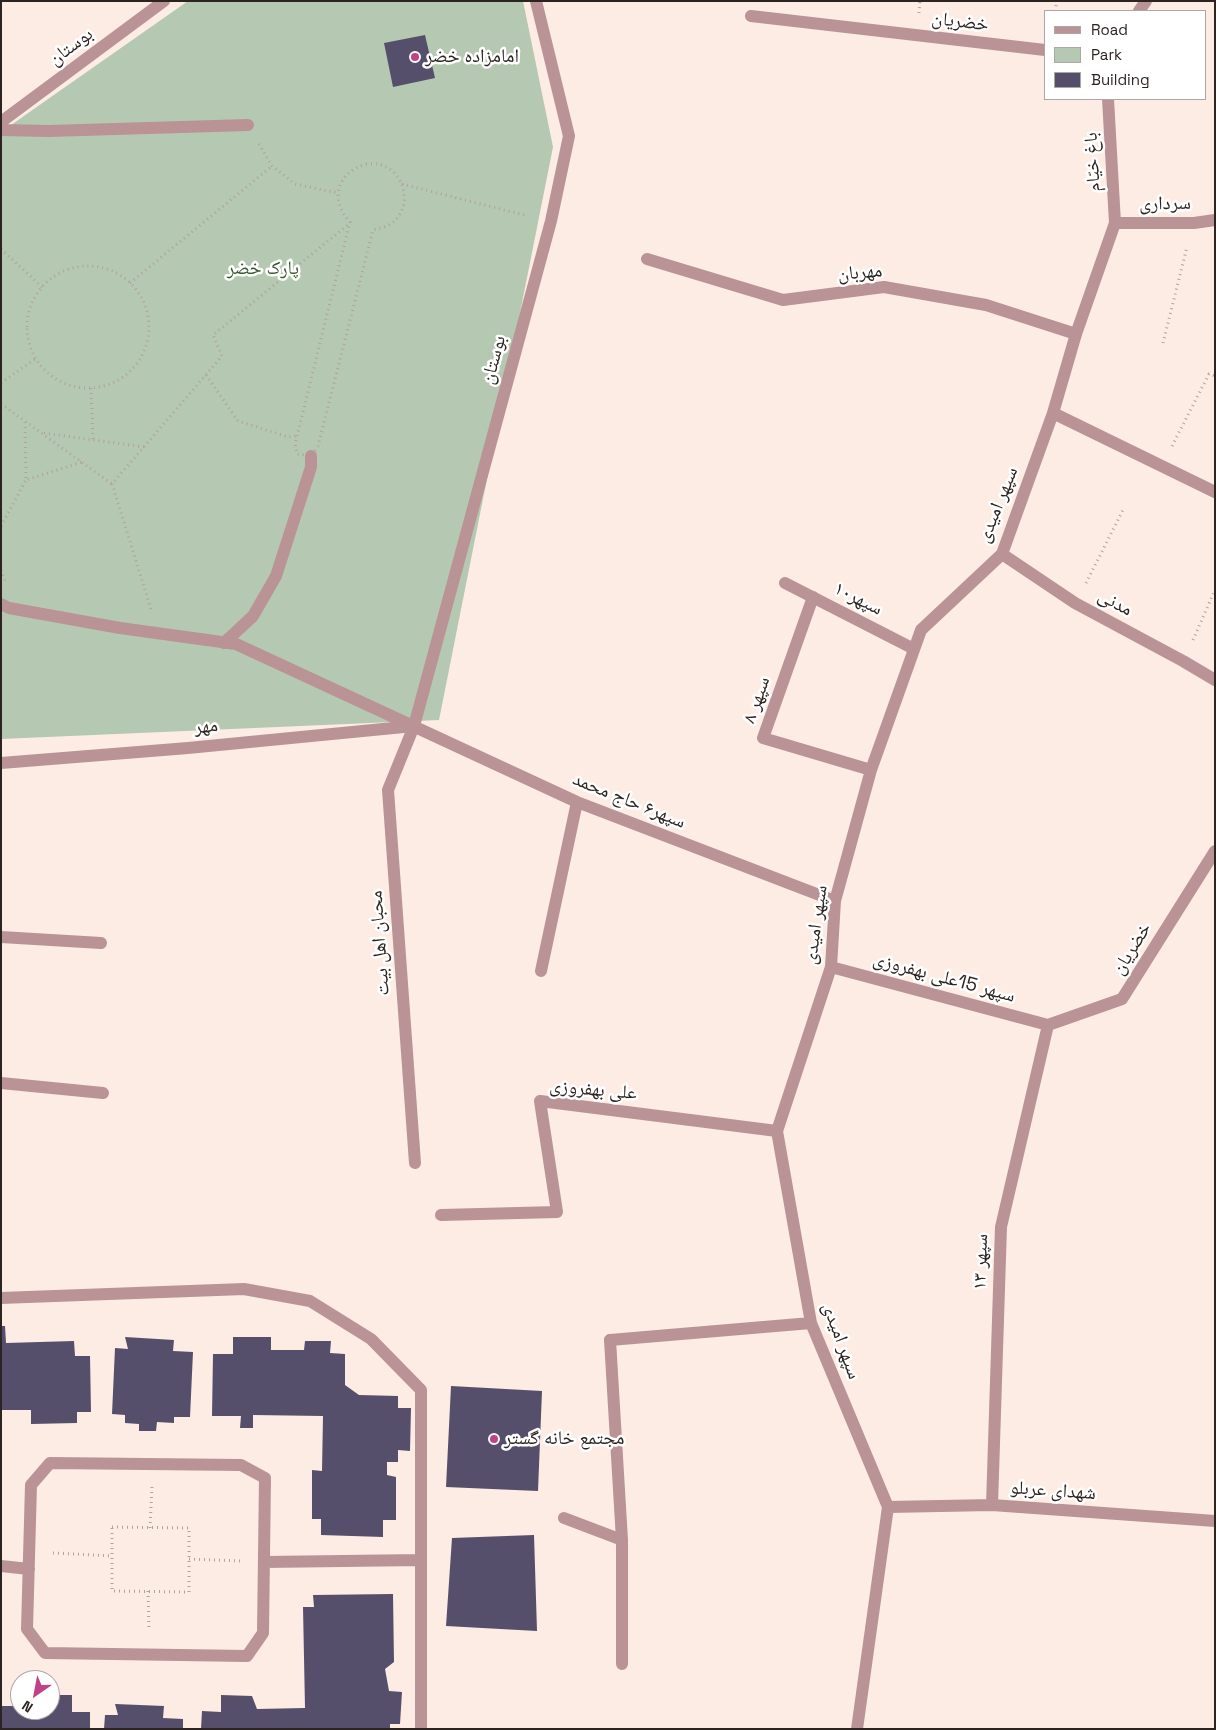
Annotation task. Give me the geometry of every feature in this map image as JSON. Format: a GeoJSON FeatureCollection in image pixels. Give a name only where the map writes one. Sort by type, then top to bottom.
{"type":"FeatureCollection","features":[{"type":"Feature","properties":{"kind":"street","name":"بوستان"},"geometry":{"type":"LineString","coordinates":[[1,122],[164,1]]}},
{"type":"Feature","properties":{"kind":"street","name":"بوستان"},"geometry":{"type":"LineString","coordinates":[[414,726],[551,221],[569,136],[536,1]]}},
{"type":"Feature","properties":{"kind":"street","name":"خضریان"},"geometry":{"type":"LineString","coordinates":[[751,16],[1044,50]]}},
{"type":"Feature","properties":{"kind":"street","name":"باغ خیّام"},"geometry":{"type":"LineString","coordinates":[[1108,100],[1115,224]]}},
{"type":"Feature","properties":{"kind":"street"},"geometry":{"type":"LineString","coordinates":[[1,130],[49,131],[248,125]]}},
{"type":"Feature","properties":{"kind":"street","name":"سرداری"},"geometry":{"type":"LineString","coordinates":[[1115,224],[1194,223],[1215,220]]}},
{"type":"Feature","properties":{"kind":"street","name":"سپهر امیدی"},"geometry":{"type":"LineString","coordinates":[[888,1507],[811,1323],[777,1131],[831,967],[835,901],[871,770],[921,630],[1002,554],[1053,413],[1076,334],[1115,224]]}},
{"type":"Feature","properties":{"kind":"street","name":"مهربان"},"geometry":{"type":"LineString","coordinates":[[647,259],[782,300],[884,287],[986,305],[1076,334]]}},
{"type":"Feature","properties":{"kind":"street"},"geometry":{"type":"LineString","coordinates":[[1053,413],[1215,492]]}},
{"type":"Feature","properties":{"kind":"street"},"geometry":{"type":"LineString","coordinates":[[224,643],[253,616],[276,576],[311,467],[311,456]]}},
{"type":"Feature","properties":{"kind":"street","name":"مدنی"},"geometry":{"type":"LineString","coordinates":[[1002,554],[1075,604],[1215,680]]}},
{"type":"Feature","properties":{"kind":"street","name":"سپهر۱۰"},"geometry":{"type":"LineString","coordinates":[[785,583],[914,649]]}},
{"type":"Feature","properties":{"kind":"street","name":"سپهر ۸"},"geometry":{"type":"LineString","coordinates":[[813,597],[763,738],[871,770]]}},
{"type":"Feature","properties":{"kind":"street","name":"سپهر۶ حاج محمد"},"geometry":{"type":"LineString","coordinates":[[1,604],[9,608],[120,628],[236,644],[577,802],[835,901]]}},
{"type":"Feature","properties":{"kind":"street","name":"مهر"},"geometry":{"type":"LineString","coordinates":[[1,763],[188,748],[414,726]]}},
{"type":"Feature","properties":{"kind":"street","name":"محبان اهل بیت"},"geometry":{"type":"LineString","coordinates":[[414,726],[388,790],[415,1163]]}},
{"type":"Feature","properties":{"kind":"street"},"geometry":{"type":"LineString","coordinates":[[541,971],[577,802]]}},
{"type":"Feature","properties":{"kind":"street","name":"خضریان"},"geometry":{"type":"LineString","coordinates":[[1048,1025],[1122,999],[1215,851]]}},
{"type":"Feature","properties":{"kind":"street"},"geometry":{"type":"LineString","coordinates":[[1,937],[101,943]]}},
{"type":"Feature","properties":{"kind":"street","name":"سپهر 15علی بهفروزی"},"geometry":{"type":"LineString","coordinates":[[831,967],[1048,1025]]}},
{"type":"Feature","properties":{"kind":"street","name":"سپهر ۱۳"},"geometry":{"type":"LineString","coordinates":[[992,1505],[1001,1227],[1048,1025]]}},
{"type":"Feature","properties":{"kind":"street"},"geometry":{"type":"LineString","coordinates":[[1,1083],[103,1093]]}},
{"type":"Feature","properties":{"kind":"street","name":"علی بهفروزی"},"geometry":{"type":"LineString","coordinates":[[441,1215],[557,1212],[540,1101],[777,1131]]}},
{"type":"Feature","properties":{"kind":"street"},"geometry":{"type":"LineString","coordinates":[[1,1298],[244,1289],[310,1301],[371,1339],[421,1390],[421,1729]]}},
{"type":"Feature","properties":{"kind":"street"},"geometry":{"type":"LineString","coordinates":[[622,1664],[622,1540],[610,1340],[811,1323]]}},
{"type":"Feature","properties":{"kind":"street"},"geometry":{"type":"LineString","coordinates":[[50,1463],[154,1464],[241,1465],[265,1478],[263,1633],[247,1656],[45,1653],[27,1629],[31,1485],[50,1463]]}},
{"type":"Feature","properties":{"kind":"street","name":"شهدای عربلو"},"geometry":{"type":"LineString","coordinates":[[888,1507],[992,1505],[1215,1521]]}},
{"type":"Feature","properties":{"kind":"street"},"geometry":{"type":"LineString","coordinates":[[856,1729],[888,1507]]}},
{"type":"Feature","properties":{"kind":"street"},"geometry":{"type":"LineString","coordinates":[[564,1518],[622,1540]]}},
{"type":"Feature","properties":{"kind":"street"},"geometry":{"type":"LineString","coordinates":[[264,1562],[421,1560]]}},
{"type":"Feature","properties":{"kind":"street"},"geometry":{"type":"LineString","coordinates":[[1,1566],[29,1568]]}},
{"type":"Feature","properties":{"kind":"path"},"geometry":{"type":"LineString","coordinates":[[248,125],[272,166],[295,184],[338,193]]}},
{"type":"Feature","properties":{"kind":"path"},"geometry":{"type":"LineString","coordinates":[[366,164],[378,164],[388,168],[402,184],[404,205],[399,216],[391,223],[373,230],[318,446],[311,456],[297,454],[295,444],[350,222],[343,214],[339,204],[338,193],[341,183],[347,174],[356,167],[366,164]]}},
{"type":"Feature","properties":{"kind":"path"},"geometry":{"type":"LineString","coordinates":[[130,283],[272,166]]}},
{"type":"Feature","properties":{"kind":"path"},"geometry":{"type":"LineString","coordinates":[[402,184],[551,221]]}},
{"type":"Feature","properties":{"kind":"path"},"geometry":{"type":"LineString","coordinates":[[112,484],[222,356],[213,335],[350,222]]}},
{"type":"Feature","properties":{"kind":"path"},"geometry":{"type":"LineString","coordinates":[[1164,343],[1174,294],[1194,223]]}},
{"type":"Feature","properties":{"kind":"path"},"geometry":{"type":"LineString","coordinates":[[1,249],[42,287]]}},
{"type":"Feature","properties":{"kind":"path"},"geometry":{"type":"LineString","coordinates":[[84,267],[94,267],[113,272],[130,283],[142,300],[148,320],[148,341],[139,360],[126,375],[107,385],[91,388],[66,384],[48,374],[35,359],[28,341],[27,322],[31,303],[42,287],[56,274],[84,267]]}},
{"type":"Feature","properties":{"kind":"path"},"geometry":{"type":"LineString","coordinates":[[1,383],[35,359]]}},
{"type":"Feature","properties":{"kind":"path"},"geometry":{"type":"LineString","coordinates":[[1161,466],[1209,374],[1215,376]]}},
{"type":"Feature","properties":{"kind":"path"},"geometry":{"type":"LineString","coordinates":[[206,375],[238,421],[288,437],[297,436]]}},
{"type":"Feature","properties":{"kind":"path"},"geometry":{"type":"LineString","coordinates":[[91,388],[93,440]]}},
{"type":"Feature","properties":{"kind":"path"},"geometry":{"type":"LineString","coordinates":[[1,404],[112,484],[158,634]]}},
{"type":"Feature","properties":{"kind":"path"},"geometry":{"type":"LineString","coordinates":[[1,526],[26,480],[25,421]]}},
{"type":"Feature","properties":{"kind":"path"},"geometry":{"type":"LineString","coordinates":[[41,433],[145,447]]}},
{"type":"Feature","properties":{"kind":"path"},"geometry":{"type":"LineString","coordinates":[[26,480],[82,462]]}},
{"type":"Feature","properties":{"kind":"path"},"geometry":{"type":"LineString","coordinates":[[1075,604],[1124,510]]}},
{"type":"Feature","properties":{"kind":"path"},"geometry":{"type":"LineString","coordinates":[[1183,661],[1214,592]]}},
{"type":"Feature","properties":{"kind":"path"},"geometry":{"type":"LineString","coordinates":[[150,1528],[154,1464]]}},
{"type":"Feature","properties":{"kind":"path"},"geometry":{"type":"LineString","coordinates":[[112,1528],[189,1528],[189,1592],[112,1591],[112,1556],[112,1528]]}},
{"type":"Feature","properties":{"kind":"path"},"geometry":{"type":"LineString","coordinates":[[30,1552],[112,1556]]}},
{"type":"Feature","properties":{"kind":"path"},"geometry":{"type":"LineString","coordinates":[[189,1559],[264,1562]]}},
{"type":"Feature","properties":{"kind":"path"},"geometry":{"type":"LineString","coordinates":[[148,1591],[149,1655]]}},
{"type":"Feature","properties":{"kind":"green space","name":"پارک خضر"},"geometry":{"type":"Polygon","coordinates":[[[188,1],[523,1],[553,147],[439,720],[1,739],[1,132],[188,1]]]}},
{"type":"Feature","properties":{"kind":"building"},"geometry":{"type":"Polygon","coordinates":[[[425,35],[435,78],[393,87],[384,43],[425,35]]]}},
{"type":"Feature","properties":{"kind":"building"},"geometry":{"type":"Polygon","coordinates":[[[1,1326],[5,1326],[6,1343],[74,1341],[75,1356],[90,1356],[91,1412],[77,1412],[77,1423],[31,1424],[31,1410],[1,1410],[1,1326]]]}},
{"type":"Feature","properties":{"kind":"building"},"geometry":{"type":"Polygon","coordinates":[[[125,1337],[174,1340],[173,1351],[193,1352],[190,1417],[174,1417],[174,1423],[157,1422],[156,1431],[139,1431],[139,1424],[125,1423],[125,1415],[112,1414],[115,1348],[128,1349],[125,1337]]]}},
{"type":"Feature","properties":{"kind":"building"},"geometry":{"type":"Polygon","coordinates":[[[233,1337],[271,1337],[271,1350],[304,1350],[305,1341],[331,1341],[330,1353],[345,1354],[345,1385],[359,1395],[398,1396],[398,1408],[411,1408],[410,1451],[398,1450],[398,1462],[387,1462],[387,1475],[396,1477],[396,1520],[383,1520],[383,1537],[321,1535],[321,1519],[312,1519],[312,1470],[322,1471],[323,1416],[253,1415],[253,1428],[240,1428],[241,1416],[212,1416],[213,1354],[233,1354],[233,1337]]]}},
{"type":"Feature","properties":{"kind":"building","name":"مجتمع خانه گستر"},"geometry":{"type":"Polygon","coordinates":[[[451,1386],[542,1391],[538,1491],[446,1487],[451,1386]]]}},
{"type":"Feature","properties":{"kind":"building"},"geometry":{"type":"Polygon","coordinates":[[[534,1535],[537,1631],[446,1626],[452,1538],[534,1535]]]}},
{"type":"Feature","properties":{"kind":"building"},"geometry":{"type":"Polygon","coordinates":[[[393,1594],[394,1662],[385,1669],[389,1691],[402,1692],[400,1724],[390,1724],[390,1729],[201,1729],[202,1711],[221,1712],[221,1695],[252,1696],[257,1709],[305,1708],[303,1607],[314,1607],[313,1595],[393,1594]]]}},
{"type":"Feature","properties":{"kind":"building"},"geometry":{"type":"Polygon","coordinates":[[[60,1695],[72,1695],[72,1712],[90,1712],[90,1729],[1,1729],[1,1706],[10,1706],[10,1720],[60,1720],[60,1695]]]}},
{"type":"Feature","properties":{"kind":"building"},"geometry":{"type":"Polygon","coordinates":[[[115,1704],[164,1706],[163,1718],[183,1719],[183,1729],[104,1729],[105,1715],[118,1715],[115,1704]]]}},
{"type":"Feature","properties":{"kind":"place","name":"امامزاده خضر"},"geometry":{"type":"Point","coordinates":[415,57]}},
{"type":"Feature","properties":{"kind":"place","name":"مجتمع خانه گستر"},"geometry":{"type":"Point","coordinates":[494,1439]}}]}
